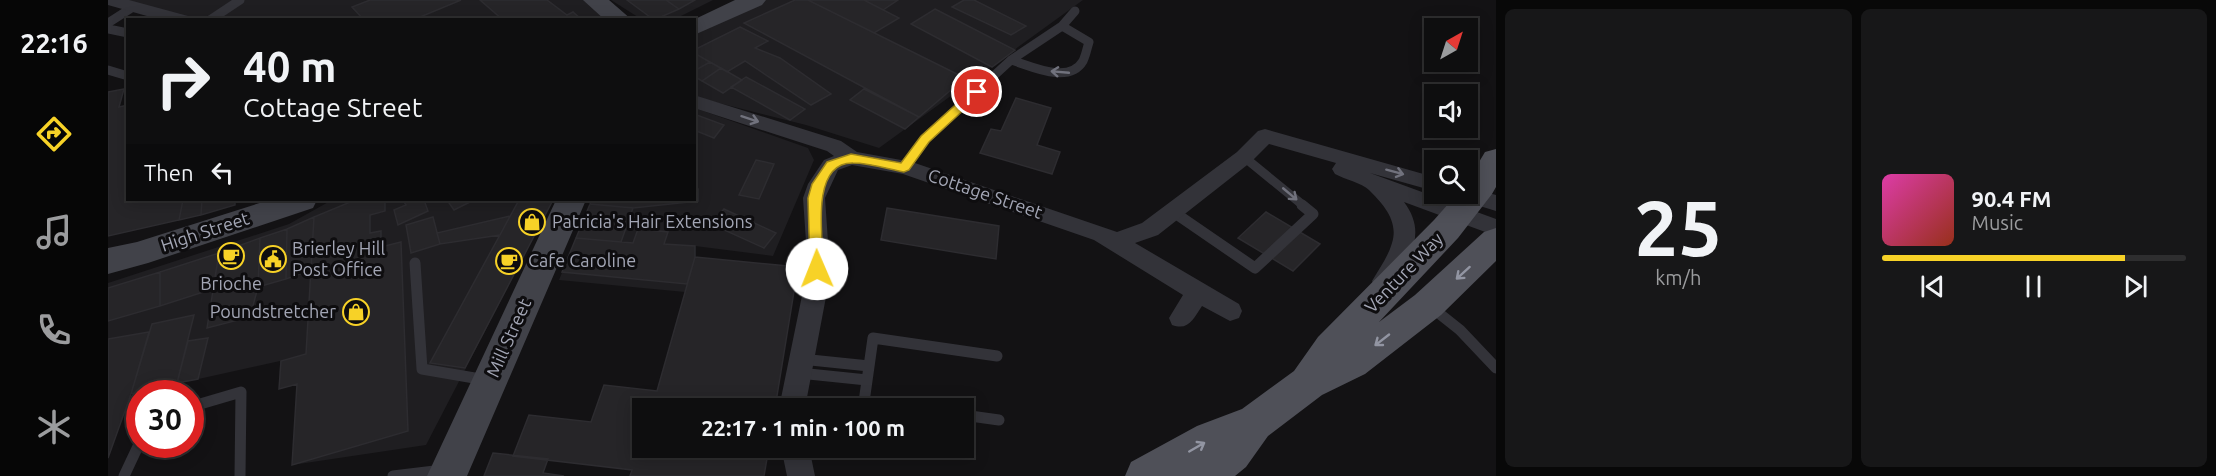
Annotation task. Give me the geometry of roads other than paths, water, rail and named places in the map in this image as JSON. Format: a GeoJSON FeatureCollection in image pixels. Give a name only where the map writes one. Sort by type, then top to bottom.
{"type":"FeatureCollection","features":[{"type":"Feature","properties":{"kind":"main road","name":"Venture Way"},"geometry":{"type":"LineString","coordinates":[[1478,193],[1496,159]]}},
{"type":"Feature","properties":{"kind":"main road","name":"Venture Way"},"geometry":{"type":"LineString","coordinates":[[1308,383],[1331,348],[1471,204]]}},
{"type":"Feature","properties":{"kind":"main road","name":"Venture Way"},"geometry":{"type":"LineString","coordinates":[[1204,476],[1232,453],[1255,423],[1308,383],[1352,363],[1428,305],[1496,241]]}},
{"type":"Feature","properties":{"kind":"main road","name":"Venture Way"},"geometry":{"type":"LineString","coordinates":[[1146,476],[1211,439],[1255,423]]}},
{"type":"Feature","properties":{"kind":"street"},"geometry":{"type":"LineString","coordinates":[[110,0],[174,18]]}},
{"type":"Feature","properties":{"kind":"street"},"geometry":{"type":"LineString","coordinates":[[585,0],[601,18]]}},
{"type":"Feature","properties":{"kind":"street"},"geometry":{"type":"LineString","coordinates":[[595,0],[618,18]]}},
{"type":"Feature","properties":{"kind":"street"},"geometry":{"type":"LineString","coordinates":[[696,27],[754,0]]}},
{"type":"Feature","properties":{"kind":"street","name":"Cottage Street"},"geometry":{"type":"LineString","coordinates":[[696,102],[834,146],[851,158],[904,167],[984,193],[1116,241],[1197,293],[1230,310]]}},
{"type":"Feature","properties":{"kind":"street"},"geometry":{"type":"LineString","coordinates":[[1116,241],[1150,229],[1244,157],[1265,136],[1424,181]]}},
{"type":"Feature","properties":{"kind":"street"},"geometry":{"type":"LineString","coordinates":[[1278,140],[1371,182],[1424,192]]}},
{"type":"Feature","properties":{"kind":"street"},"geometry":{"type":"LineString","coordinates":[[794,398],[817,281],[818,256],[814,198],[819,184],[831,165],[851,158]]}},
{"type":"Feature","properties":{"kind":"street"},"geometry":{"type":"LineString","coordinates":[[1365,314],[1404,248],[1406,226],[1398,206],[1371,182]]}},
{"type":"Feature","properties":{"kind":"street","name":"High Street"},"geometry":{"type":"LineString","coordinates":[[108,261],[299,201]]}},
{"type":"Feature","properties":{"kind":"street","name":"Mill Street"},"geometry":{"type":"LineString","coordinates":[[448,473],[571,201]]}},
{"type":"Feature","properties":{"kind":"street"},"geometry":{"type":"LineString","coordinates":[[1475,204],[1496,222]]}},
{"type":"Feature","properties":{"kind":"street"},"geometry":{"type":"LineString","coordinates":[[1475,204],[1496,228]]}},
{"type":"Feature","properties":{"kind":"street"},"geometry":{"type":"LineString","coordinates":[[1139,256],[1150,229]]}},
{"type":"Feature","properties":{"kind":"street"},"geometry":{"type":"LineString","coordinates":[[1180,318],[1197,293]]}},
{"type":"Feature","properties":{"kind":"street"},"geometry":{"type":"LineString","coordinates":[[797,458],[801,476]]}},
{"type":"Feature","properties":{"kind":"lane"},"geometry":{"type":"LineString","coordinates":[[213,18],[240,0]]}},
{"type":"Feature","properties":{"kind":"lane"},"geometry":{"type":"LineString","coordinates":[[108,23],[133,7]]}},
{"type":"Feature","properties":{"kind":"lane"},"geometry":{"type":"LineString","coordinates":[[904,167],[925,139],[1011,60],[1062,26],[1075,11]]}},
{"type":"Feature","properties":{"kind":"lane"},"geometry":{"type":"LineString","coordinates":[[1011,60],[1059,73],[1072,72],[1083,63],[1089,42],[1062,26]]}},
{"type":"Feature","properties":{"kind":"lane"},"geometry":{"type":"LineString","coordinates":[[108,29],[126,33]]}},
{"type":"Feature","properties":{"kind":"lane"},"geometry":{"type":"LineString","coordinates":[[108,70],[126,75]]}},
{"type":"Feature","properties":{"kind":"lane"},"geometry":{"type":"LineString","coordinates":[[1172,211],[1255,268],[1313,214],[1244,157]]}},
{"type":"Feature","properties":{"kind":"lane"},"geometry":{"type":"LineString","coordinates":[[415,263],[422,369],[489,381]]}},
{"type":"Feature","properties":{"kind":"lane"},"geometry":{"type":"LineString","coordinates":[[1428,305],[1460,330],[1496,368]]}},
{"type":"Feature","properties":{"kind":"lane"},"geometry":{"type":"LineString","coordinates":[[865,398],[873,338],[997,356]]}},
{"type":"Feature","properties":{"kind":"lane"},"geometry":{"type":"LineString","coordinates":[[800,366],[869,366]]}},
{"type":"Feature","properties":{"kind":"lane"},"geometry":{"type":"LineString","coordinates":[[800,366],[867,381]]}},
{"type":"Feature","properties":{"kind":"lane"},"geometry":{"type":"LineString","coordinates":[[204,403],[240,392],[240,476]]}},
{"type":"Feature","properties":{"kind":"lane"},"geometry":{"type":"LineString","coordinates":[[974,417],[999,420]]}},
{"type":"Feature","properties":{"kind":"lane"},"geometry":{"type":"LineString","coordinates":[[124,476],[132,458]]}},
{"type":"Feature","properties":{"kind":"lane"},"geometry":{"type":"LineString","coordinates":[[393,476],[448,473]]}},
{"type":"Feature","properties":{"kind":"place","name":"Patricia's Hair Extensions"},"geometry":{"type":"Point","coordinates":[532,222]}},
{"type":"Feature","properties":{"kind":"place","name":"Brioche"},"geometry":{"type":"Point","coordinates":[231,256]}},
{"type":"Feature","properties":{"kind":"place","name":"Brierley Hill Post Office"},"geometry":{"type":"Point","coordinates":[273,259]}},
{"type":"Feature","properties":{"kind":"place","name":"Cafe Caroline"},"geometry":{"type":"Point","coordinates":[509,261]}},
{"type":"Feature","properties":{"kind":"place","name":"Poundstretcher"},"geometry":{"type":"Point","coordinates":[356,312]}}]}
